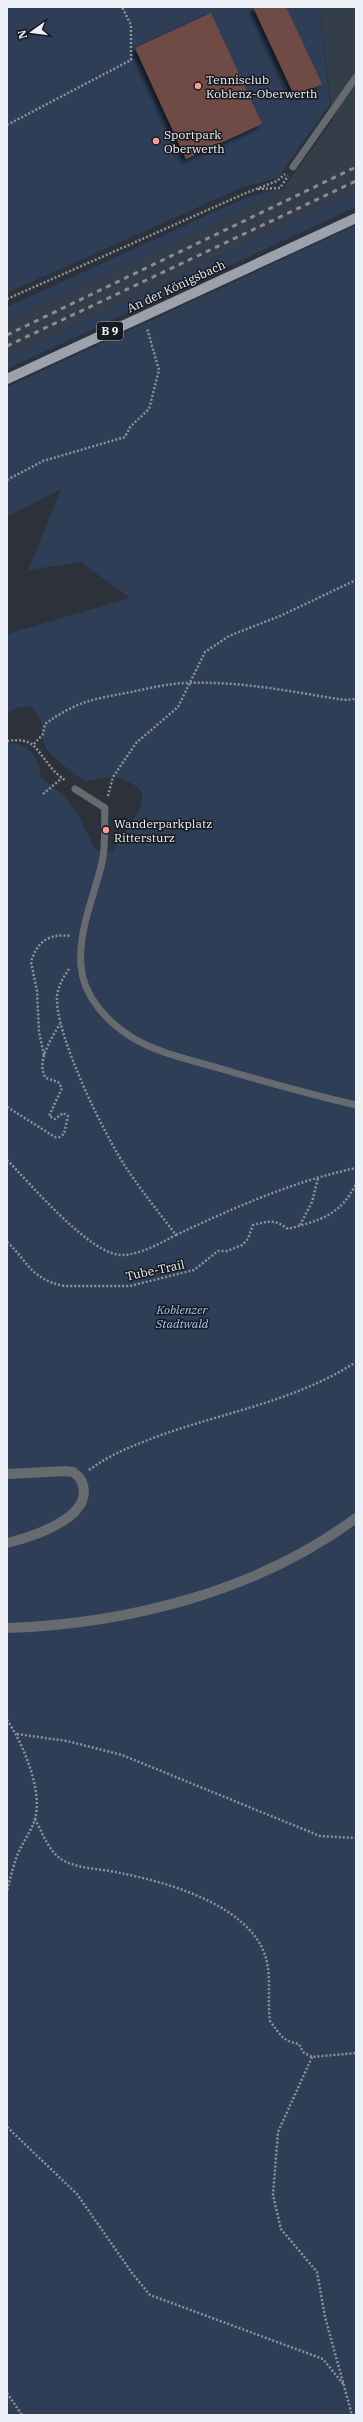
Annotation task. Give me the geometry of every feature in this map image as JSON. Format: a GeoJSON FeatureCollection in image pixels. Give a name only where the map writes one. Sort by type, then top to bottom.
{"type":"FeatureCollection","features":[{"type":"Feature","properties":{"kind":"main road","name":"An der Königsbach"},"geometry":{"type":"LineString","coordinates":[[7,379],[356,218]]}},
{"type":"Feature","properties":{"kind":"street"},"geometry":{"type":"LineString","coordinates":[[7,1474],[66,1471],[73,1472],[79,1477],[83,1487],[83,1497],[80,1506],[70,1516],[50,1528],[7,1542]]}},
{"type":"Feature","properties":{"kind":"street"},"geometry":{"type":"LineString","coordinates":[[7,1628],[87,1622],[148,1610],[223,1588],[291,1560],[320,1544],[356,1518]]}},
{"type":"Feature","properties":{"kind":"lane"},"geometry":{"type":"LineString","coordinates":[[292,166],[356,77]]}},
{"type":"Feature","properties":{"kind":"lane"},"geometry":{"type":"LineString","coordinates":[[75,789],[105,808],[103,861],[83,938],[81,967],[86,987],[99,1008],[120,1029],[150,1047],[295,1090],[356,1105]]}},
{"type":"Feature","properties":{"kind":"path"},"geometry":{"type":"LineString","coordinates":[[7,125],[131,60],[131,25],[122,7]]}},
{"type":"Feature","properties":{"kind":"path"},"geometry":{"type":"LineString","coordinates":[[256,189],[280,188],[286,182],[292,166]]}},
{"type":"Feature","properties":{"kind":"path"},"geometry":{"type":"LineString","coordinates":[[7,299],[256,189],[278,181],[292,166]]}},
{"type":"Feature","properties":{"kind":"path"},"geometry":{"type":"LineString","coordinates":[[7,480],[42,461],[124,437],[130,427],[149,410],[159,370],[142,317]]}},
{"type":"Feature","properties":{"kind":"path"},"geometry":{"type":"LineString","coordinates":[[105,808],[113,777],[123,760],[136,743],[178,707],[205,652],[216,643],[229,636],[280,616],[356,580]]}},
{"type":"Feature","properties":{"kind":"path"},"geometry":{"type":"LineString","coordinates":[[41,724],[45,724],[62,712],[96,697],[189,683],[260,687],[344,700],[356,699]]}},
{"type":"Feature","properties":{"kind":"path"},"geometry":{"type":"LineString","coordinates":[[34,744],[43,734],[45,724]]}},
{"type":"Feature","properties":{"kind":"path"},"geometry":{"type":"LineString","coordinates":[[7,741],[26,740],[34,744],[50,767],[62,778],[43,794]]}},
{"type":"Feature","properties":{"kind":"path"},"geometry":{"type":"LineString","coordinates":[[7,1107],[55,1137],[62,1136],[68,1116],[63,1113],[55,1119],[49,1116],[62,1088],[58,1082],[48,1080],[44,1075],[44,1055],[39,1032],[37,991],[31,962],[33,955],[41,944],[50,937],[58,934],[83,938]]}},
{"type":"Feature","properties":{"kind":"path"},"geometry":{"type":"LineString","coordinates":[[81,967],[69,969],[59,988],[57,997],[60,1024],[99,1122],[128,1172],[176,1236]]}},
{"type":"Feature","properties":{"kind":"path"},"geometry":{"type":"LineString","coordinates":[[44,1055],[60,1024]]}},
{"type":"Feature","properties":{"kind":"path"},"geometry":{"type":"LineString","coordinates":[[7,1160],[74,1228],[91,1242],[110,1253],[124,1255],[148,1249],[216,1216],[318,1177],[356,1168]]}},
{"type":"Feature","properties":{"kind":"path"},"geometry":{"type":"LineString","coordinates":[[300,1226],[312,1202],[318,1177]]}},
{"type":"Feature","properties":{"kind":"path","name":"Tube-Trail"},"geometry":{"type":"LineString","coordinates":[[7,1242],[34,1273],[54,1284],[64,1286],[130,1286],[194,1270],[218,1251],[226,1251],[242,1245],[248,1239],[253,1225],[269,1220],[280,1223],[288,1229],[330,1215],[342,1207],[356,1184]]}},
{"type":"Feature","properties":{"kind":"path"},"geometry":{"type":"LineString","coordinates":[[79,1477],[107,1456],[168,1432],[269,1402],[337,1374],[356,1362]]}},
{"type":"Feature","properties":{"kind":"path"},"geometry":{"type":"LineString","coordinates":[[7,1720],[17,1734],[31,1772],[35,1793],[35,1819],[17,1856],[7,1891]]}},
{"type":"Feature","properties":{"kind":"path"},"geometry":{"type":"LineString","coordinates":[[17,1734],[66,1741],[122,1755],[320,1836],[356,1838]]}},
{"type":"Feature","properties":{"kind":"path"},"geometry":{"type":"LineString","coordinates":[[35,1819],[49,1846],[61,1858],[79,1866],[121,1873],[186,1892],[220,1907],[246,1925],[257,1937],[265,1955],[268,1972],[270,2021],[287,2042],[299,2044],[303,2052],[312,2057],[356,2053]]}},
{"type":"Feature","properties":{"kind":"path"},"geometry":{"type":"LineString","coordinates":[[312,2057],[278,2132],[273,2195],[280,2229],[317,2272],[326,2317],[352,2415]]}},
{"type":"Feature","properties":{"kind":"path"},"geometry":{"type":"LineString","coordinates":[[7,2127],[77,2194],[132,2274],[150,2295],[323,2359],[344,2385]]}},
{"type":"Feature","properties":{"kind":"path"},"geometry":{"type":"LineString","coordinates":[[7,2393],[22,2415]]}},
{"type":"Feature","properties":{"kind":"shaded area"},"geometry":{"type":"Polygon","coordinates":[[[319,7],[356,7],[356,192],[7,357],[7,321],[282,190],[333,120],[319,7]]]}},
{"type":"Feature","properties":{"kind":"green space","name":"Sportpark Oberwerth"},"geometry":{"type":"Polygon","coordinates":[[[7,7],[319,7],[330,104],[278,178],[243,187],[7,293],[7,7]]]}},
{"type":"Feature","properties":{"kind":"green space"},"geometry":{"type":"Polygon","coordinates":[[[274,190],[282,190],[7,321],[7,307],[245,198],[274,190]]]}},
{"type":"Feature","properties":{"kind":"green space"},"geometry":{"type":"Polygon","coordinates":[[[356,192],[356,207],[7,369],[7,357],[356,192]]]}},
{"type":"Feature","properties":{"kind":"green space","name":"Koblenzer Stadtwald"},"geometry":{"type":"Polygon","coordinates":[[[356,225],[356,2415],[7,2415],[7,743],[21,745],[31,752],[38,762],[40,776],[66,798],[76,811],[95,849],[112,852],[139,811],[142,803],[142,792],[128,781],[122,779],[109,777],[84,781],[48,751],[43,740],[42,727],[39,718],[30,707],[19,707],[7,713],[7,634],[130,598],[80,562],[28,570],[61,489],[7,517],[7,387],[356,225]]]}},
{"type":"Feature","properties":{"kind":"building"},"geometry":{"type":"Polygon","coordinates":[[[253,7],[286,7],[322,84],[295,97],[253,7]]]}},
{"type":"Feature","properties":{"kind":"building","name":"Tennisclub Koblenz-Oberwerth"},"geometry":{"type":"Polygon","coordinates":[[[211,13],[262,124],[186,159],[135,48],[211,13]]]}},
{"type":"Feature","properties":{"kind":"railway"},"geometry":{"type":"LineString","coordinates":[[7,335],[356,167]]}},
{"type":"Feature","properties":{"kind":"railway"},"geometry":{"type":"LineString","coordinates":[[7,346],[356,181]]}},
{"type":"Feature","properties":{"kind":"place","name":"Tennisclub Koblenz-Oberwerth"},"geometry":{"type":"Point","coordinates":[198,86]}},
{"type":"Feature","properties":{"kind":"place","name":"Sportpark Oberwerth"},"geometry":{"type":"Point","coordinates":[156,141]}},
{"type":"Feature","properties":{"kind":"place","name":"Wanderparkplatz Rittersturz"},"geometry":{"type":"Point","coordinates":[106,830]}}]}
